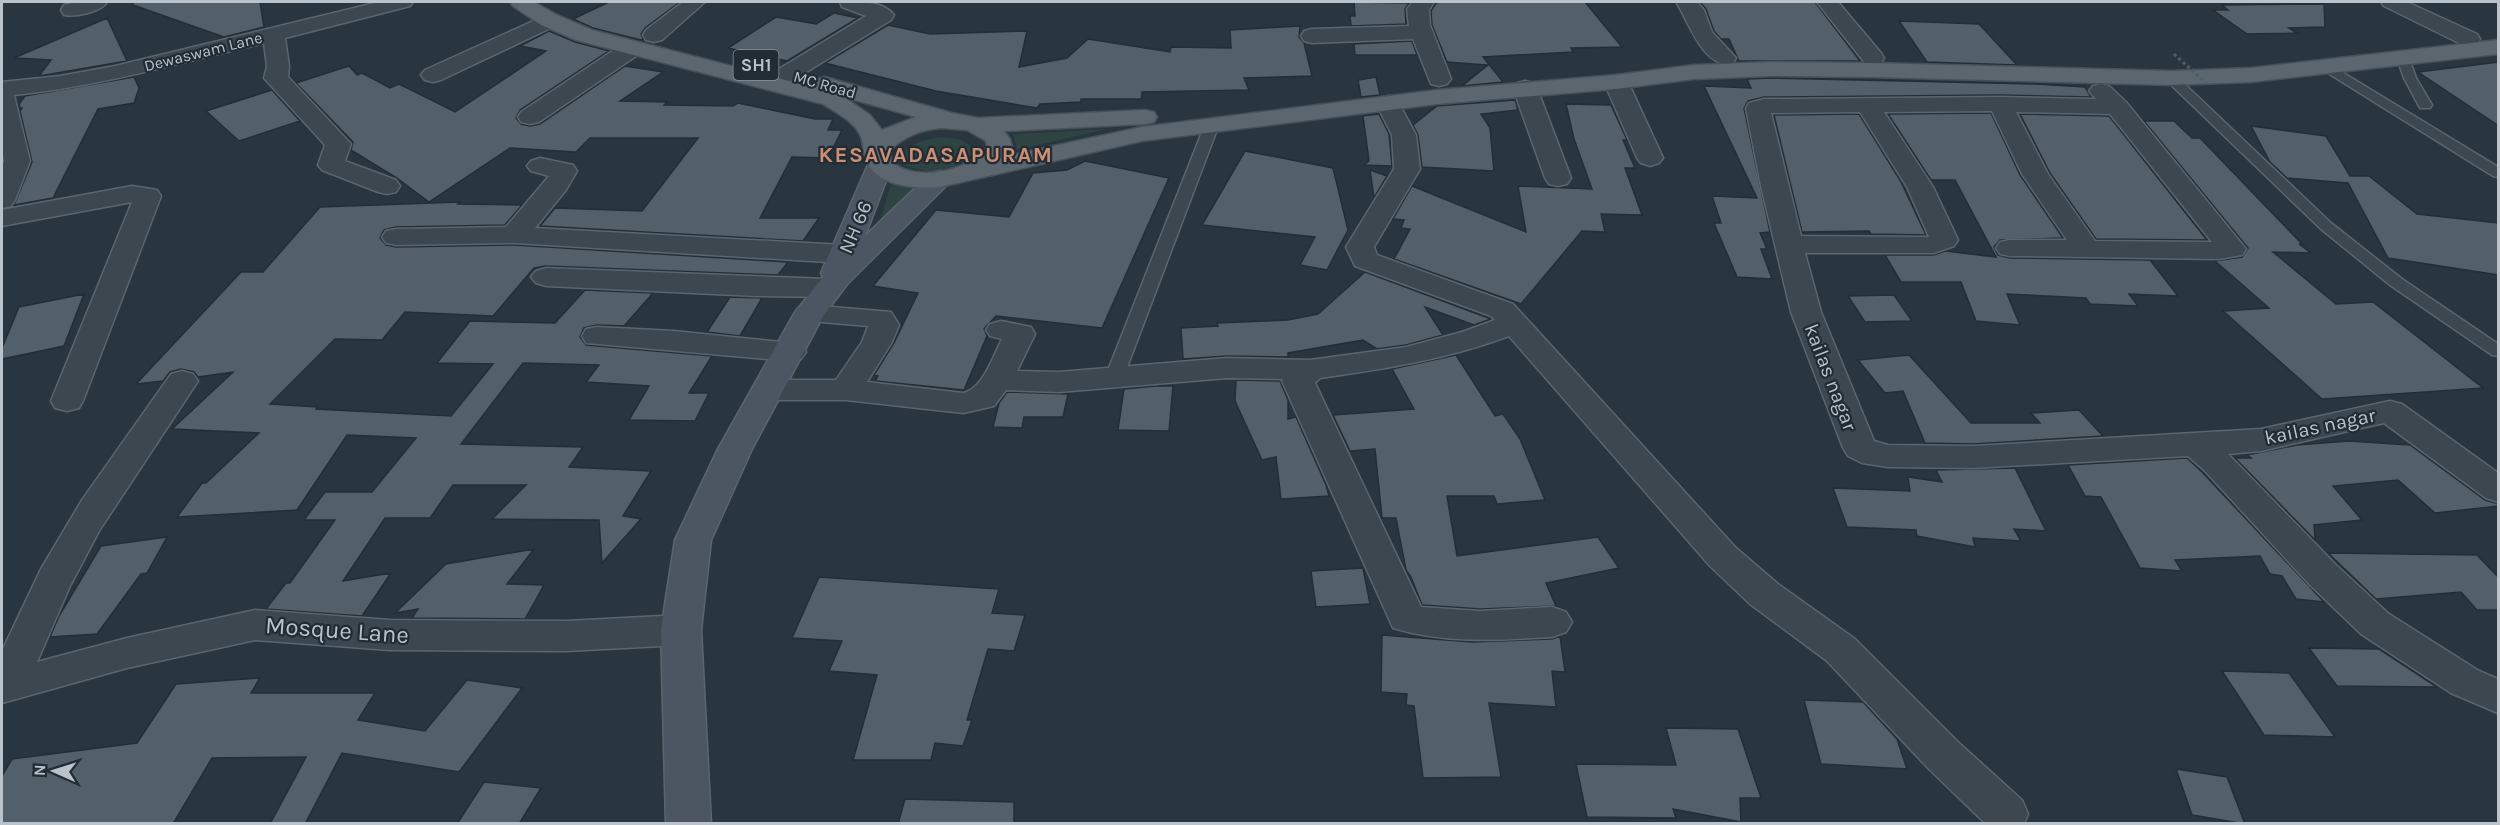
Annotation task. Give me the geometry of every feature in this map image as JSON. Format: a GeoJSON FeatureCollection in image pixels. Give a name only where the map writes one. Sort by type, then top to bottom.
{"type":"FeatureCollection","features":[{"type":"Feature","properties":{"kind":"main road","name":"MC Road"},"geometry":{"type":"LineString","coordinates":[[520,2],[553,11],[592,17],[966,123]]}},
{"type":"Feature","properties":{"kind":"main road","name":"MC Road"},"geometry":{"type":"LineString","coordinates":[[553,11],[584,35],[831,99],[858,118],[870,131],[878,156]]}},
{"type":"Feature","properties":{"kind":"main road"},"geometry":{"type":"LineString","coordinates":[[2490,44],[2167,66],[1873,58],[1725,58],[1439,79],[1141,126],[940,179],[903,177],[889,172],[878,156],[894,133],[904,128],[930,122],[966,123],[1141,126],[1211,127],[1388,103],[1525,88],[1616,82],[1694,72],[1771,69],[2087,77],[2167,66],[2252,75],[2403,58],[2490,44]]}},
{"type":"Feature","properties":{"kind":"main road"},"geometry":{"type":"LineString","coordinates":[[966,123],[988,130],[996,137],[999,146],[995,155],[973,171]]}},
{"type":"Feature","properties":{"kind":"main road","name":"NH 66"},"geometry":{"type":"LineString","coordinates":[[690,824],[681,630],[693,540],[735,449],[843,254],[878,156]]}},
{"type":"Feature","properties":{"kind":"main road"},"geometry":{"type":"LineString","coordinates":[[819,301],[940,179]]}},
{"type":"Feature","properties":{"kind":"street"},"geometry":{"type":"LineString","coordinates":[[72,10],[97,2]]}},
{"type":"Feature","properties":{"kind":"street","name":"Dewaswam Lane"},"geometry":{"type":"LineString","coordinates":[[8,89],[115,73],[274,34],[344,14],[403,2]]}},
{"type":"Feature","properties":{"kind":"street"},"geometry":{"type":"LineString","coordinates":[[654,35],[695,2]]}},
{"type":"Feature","properties":{"kind":"street"},"geometry":{"type":"LineString","coordinates":[[787,74],[884,15],[849,3],[852,2]]}},
{"type":"Feature","properties":{"kind":"street"},"geometry":{"type":"LineString","coordinates":[[1424,2],[1418,9],[1422,32],[1439,79]]}},
{"type":"Feature","properties":{"kind":"street"},"geometry":{"type":"LineString","coordinates":[[1686,2],[1693,10],[1702,34],[1725,58]]}},
{"type":"Feature","properties":{"kind":"street"},"geometry":{"type":"LineString","coordinates":[[1827,2],[1873,58]]}},
{"type":"Feature","properties":{"kind":"street"},"geometry":{"type":"LineString","coordinates":[[2391,2],[2490,44]]}},
{"type":"Feature","properties":{"kind":"street"},"geometry":{"type":"LineString","coordinates":[[433,75],[553,11]]}},
{"type":"Feature","properties":{"kind":"street"},"geometry":{"type":"LineString","coordinates":[[1312,36],[1422,32]]}},
{"type":"Feature","properties":{"kind":"street"},"geometry":{"type":"LineString","coordinates":[[274,34],[278,66],[276,78],[338,144],[331,165],[387,186]]}},
{"type":"Feature","properties":{"kind":"street"},"geometry":{"type":"LineString","coordinates":[[530,117],[631,49]]}},
{"type":"Feature","properties":{"kind":"street"},"geometry":{"type":"LineString","coordinates":[[2,66],[17,80],[8,89],[17,160],[2,200]]}},
{"type":"Feature","properties":{"kind":"street"},"geometry":{"type":"LineString","coordinates":[[2010,248],[2218,251],[2232,249],[2117,106],[2087,77]]}},
{"type":"Feature","properties":{"kind":"street"},"geometry":{"type":"LineString","coordinates":[[1616,82],[1650,158]]}},
{"type":"Feature","properties":{"kind":"street"},"geometry":{"type":"LineString","coordinates":[[1525,88],[1558,178]]}},
{"type":"Feature","properties":{"kind":"street"},"geometry":{"type":"LineString","coordinates":[[1388,103],[1404,135],[1407,169],[1360,247],[1365,260],[1502,310],[1724,557],[1764,594],[1841,650],[1936,748],[2006,814]]}},
{"type":"Feature","properties":{"kind":"street"},"geometry":{"type":"LineString","coordinates":[[2000,104],[2035,174],[2086,248]]}},
{"type":"Feature","properties":{"kind":"street","name":"kailas nagar"},"geometry":{"type":"LineString","coordinates":[[2117,106],[2000,104],[1764,106],[1758,108],[1774,186],[1810,323],[1854,437],[1860,447],[1868,453],[1888,456],[1973,458],[2196,446],[2261,440],[2390,411],[2499,490]]}},
{"type":"Feature","properties":{"kind":"street"},"geometry":{"type":"LineString","coordinates":[[1789,244],[1934,245],[1944,240],[1939,223],[1910,169],[1868,106]]}},
{"type":"Feature","properties":{"kind":"street"},"geometry":{"type":"LineString","coordinates":[[514,236],[557,184],[564,171],[540,166]]}},
{"type":"Feature","properties":{"kind":"street"},"geometry":{"type":"LineString","coordinates":[[2,218],[132,194],[148,196],[67,401]]}},
{"type":"Feature","properties":{"kind":"street"},"geometry":{"type":"LineString","coordinates":[[396,237],[514,236],[843,254]]}},
{"type":"Feature","properties":{"kind":"street"},"geometry":{"type":"LineString","coordinates":[[546,277],[756,288],[819,301],[880,318],[884,325],[876,342],[846,390]]}},
{"type":"Feature","properties":{"kind":"street"},"geometry":{"type":"LineString","coordinates":[[998,380],[1059,382],[1227,368],[1310,370],[1406,356],[1473,339],[1516,323]]}},
{"type":"Feature","properties":{"kind":"street"},"geometry":{"type":"LineString","coordinates":[[768,390],[846,390],[963,402],[982,399],[998,380],[1020,334],[1001,330]]}},
{"type":"Feature","properties":{"kind":"street"},"geometry":{"type":"LineString","coordinates":[[597,336],[674,340],[790,352]]}},
{"type":"Feature","properties":{"kind":"street"},"geometry":{"type":"LineString","coordinates":[[1310,370],[1298,381],[1407,618],[1430,624],[1455,625],[1552,622]]}},
{"type":"Feature","properties":{"kind":"street"},"geometry":{"type":"LineString","coordinates":[[4,687],[68,554],[124,465],[182,381]]}},
{"type":"Feature","properties":{"kind":"street"},"geometry":{"type":"LineString","coordinates":[[2196,446],[2216,462],[2323,576],[2375,624],[2465,682],[2499,697]]}},
{"type":"Feature","properties":{"kind":"street","name":"Mosque Lane"},"geometry":{"type":"LineString","coordinates":[[4,687],[127,653],[255,625],[402,636],[567,636],[681,630]]}},
{"type":"Feature","properties":{"kind":"lane"},"geometry":{"type":"LineString","coordinates":[[2403,58],[2410,78],[2425,105]]}},
{"type":"Feature","properties":{"kind":"lane"},"geometry":{"type":"LineString","coordinates":[[2167,66],[2326,226],[2396,282],[2499,351]]}},
{"type":"Feature","properties":{"kind":"lane"},"geometry":{"type":"LineString","coordinates":[[2327,67],[2499,173]]}},
{"type":"Feature","properties":{"kind":"lane"},"geometry":{"type":"LineString","coordinates":[[1114,378],[1211,127]]}},
{"type":"Feature","properties":{"kind":"path"},"geometry":{"type":"LineString","coordinates":[[2167,66],[2206,83]]}},
{"type":"Feature","properties":{"kind":"green space"},"geometry":{"type":"Polygon","coordinates":[[[1107,129],[1017,150],[1013,134],[1107,129]]]}},
{"type":"Feature","properties":{"kind":"green space"},"geometry":{"type":"Polygon","coordinates":[[[942,137],[959,139],[970,145],[972,154],[965,161],[948,170],[920,170],[902,163],[901,154],[910,147],[925,140],[942,137]]]}},
{"type":"Feature","properties":{"kind":"green space"},"geometry":{"type":"Polygon","coordinates":[[[891,184],[922,186],[880,222],[891,184]]]}},
{"type":"Feature","properties":{"kind":"building"},"geometry":{"type":"Polygon","coordinates":[[[134,2],[260,2],[264,27],[224,37],[133,5],[134,2]]]}},
{"type":"Feature","properties":{"kind":"building"},"geometry":{"type":"Polygon","coordinates":[[[609,2],[680,2],[645,28],[641,34],[643,39],[641,40],[593,28],[573,19],[609,2]]]}},
{"type":"Feature","properties":{"kind":"building"},"geometry":{"type":"Polygon","coordinates":[[[1354,2],[1409,3],[1405,9],[1406,24],[1351,26],[1350,16],[1355,16],[1354,2]]]}},
{"type":"Feature","properties":{"kind":"building"},"geometry":{"type":"Polygon","coordinates":[[[1585,2],[1622,47],[1571,48],[1573,52],[1483,57],[1503,82],[1462,86],[1488,65],[1447,62],[1432,25],[1431,11],[1436,3],[1585,2]]]}},
{"type":"Feature","properties":{"kind":"building"},"geometry":{"type":"Polygon","coordinates":[[[1700,2],[1815,2],[1860,61],[1739,61],[1729,39],[1721,39],[1714,31],[1706,9],[1700,2]]]}},
{"type":"Feature","properties":{"kind":"building"},"geometry":{"type":"Polygon","coordinates":[[[2324,4],[2325,27],[2289,28],[2297,33],[2247,34],[2213,10],[2228,10],[2222,5],[2324,4]]]}},
{"type":"Feature","properties":{"kind":"building"},"geometry":{"type":"Polygon","coordinates":[[[834,13],[858,18],[787,61],[728,48],[776,17],[816,24],[834,13]]]}},
{"type":"Feature","properties":{"kind":"building"},"geometry":{"type":"Polygon","coordinates":[[[107,18],[127,61],[39,76],[51,60],[14,58],[107,18]]]}},
{"type":"Feature","properties":{"kind":"building"},"geometry":{"type":"Polygon","coordinates":[[[1899,21],[1979,24],[2017,65],[1927,62],[1899,21]]]}},
{"type":"Feature","properties":{"kind":"building"},"geometry":{"type":"Polygon","coordinates":[[[888,25],[930,34],[1027,31],[1019,67],[1067,58],[1088,39],[1170,52],[1171,47],[1231,48],[1230,30],[1300,26],[1299,37],[1304,43],[1312,76],[1244,78],[1249,90],[1142,92],[1141,99],[1081,99],[1081,102],[1040,104],[1037,108],[936,91],[825,63],[888,25]]]}},
{"type":"Feature","properties":{"kind":"building"},"geometry":{"type":"Polygon","coordinates":[[[549,31],[575,42],[609,51],[520,110],[516,118],[521,124],[530,126],[540,124],[625,66],[663,72],[620,101],[667,102],[664,105],[733,106],[738,103],[815,119],[833,119],[828,130],[842,130],[828,158],[792,157],[760,218],[819,218],[803,241],[540,226],[555,208],[642,211],[698,138],[590,138],[576,152],[510,148],[429,202],[397,178],[351,150],[353,142],[296,83],[349,66],[357,75],[362,73],[390,88],[399,84],[455,112],[546,51],[520,46],[549,31]]]}},
{"type":"Feature","properties":{"kind":"building"},"geometry":{"type":"Polygon","coordinates":[[[1412,41],[1417,55],[1355,55],[1354,44],[1412,41]]]}},
{"type":"Feature","properties":{"kind":"building"},"geometry":{"type":"Polygon","coordinates":[[[2499,62],[2499,126],[2418,72],[2499,62]]]}},
{"type":"Feature","properties":{"kind":"building"},"geometry":{"type":"Polygon","coordinates":[[[134,77],[139,88],[134,103],[98,109],[53,198],[14,205],[32,162],[20,111],[22,108],[19,104],[25,96],[134,77]]]}},
{"type":"Feature","properties":{"kind":"building"},"geometry":{"type":"Polygon","coordinates":[[[1376,77],[1380,95],[1361,97],[1358,80],[1376,77]]]}},
{"type":"Feature","properties":{"kind":"building"},"geometry":{"type":"Polygon","coordinates":[[[1747,79],[2035,84],[2085,87],[2091,97],[2000,95],[1764,97],[1748,101],[1744,108],[1770,232],[1760,233],[1767,249],[1761,249],[1772,279],[1737,277],[1714,223],[1721,223],[1712,196],[1757,198],[1704,86],[1751,88],[1747,79]]]}},
{"type":"Feature","properties":{"kind":"building"},"geometry":{"type":"Polygon","coordinates":[[[272,90],[300,121],[239,141],[206,111],[272,90]]]}},
{"type":"Feature","properties":{"kind":"building"},"geometry":{"type":"Polygon","coordinates":[[[1515,100],[1518,110],[1481,114],[1490,128],[1494,171],[1422,167],[1418,135],[1413,125],[1437,106],[1515,100]]]}},
{"type":"Feature","properties":{"kind":"building"},"geometry":{"type":"Polygon","coordinates":[[[1566,104],[1611,105],[1627,140],[1623,140],[1635,168],[1625,168],[1642,215],[1601,214],[1605,232],[1582,231],[1521,304],[1394,259],[1410,229],[1401,228],[1404,220],[1393,219],[1412,186],[1526,232],[1518,186],[1592,189],[1574,139],[1566,104]]]}},
{"type":"Feature","properties":{"kind":"building"},"geometry":{"type":"Polygon","coordinates":[[[1991,113],[2020,175],[2063,238],[2000,240],[1994,247],[1998,255],[2010,258],[2150,260],[2178,296],[2129,294],[2138,306],[2090,304],[2086,298],[2007,294],[2020,325],[1976,321],[1961,282],[1901,282],[1885,255],[1934,255],[1945,251],[1996,257],[1955,180],[1931,180],[1888,114],[1991,113]]]}},
{"type":"Feature","properties":{"kind":"building"},"geometry":{"type":"Polygon","coordinates":[[[1379,114],[1389,134],[1392,166],[1364,165],[1369,161],[1363,116],[1379,114]]]}},
{"type":"Feature","properties":{"kind":"building"},"geometry":{"type":"Polygon","coordinates":[[[1859,114],[1900,180],[1926,235],[1871,234],[1869,231],[1802,232],[1774,115],[1859,114]]]}},
{"type":"Feature","properties":{"kind":"building"},"geometry":{"type":"Polygon","coordinates":[[[2020,114],[2109,116],[2207,240],[2096,239],[2050,173],[2020,114]]]}},
{"type":"Feature","properties":{"kind":"building"},"geometry":{"type":"Polygon","coordinates":[[[2144,121],[2174,121],[2192,138],[2200,138],[2303,245],[2299,244],[2311,253],[2273,252],[2336,304],[2373,302],[2483,388],[2322,399],[2223,311],[2269,308],[2215,261],[2242,257],[2248,248],[2144,121]]]}},
{"type":"Feature","properties":{"kind":"building"},"geometry":{"type":"Polygon","coordinates":[[[2251,126],[2326,136],[2350,176],[2369,176],[2417,214],[2499,223],[2499,275],[2388,258],[2348,183],[2287,178],[2270,162],[2251,126]]]}},
{"type":"Feature","properties":{"kind":"building"},"geometry":{"type":"Polygon","coordinates":[[[1245,151],[1333,168],[1348,230],[1327,270],[1300,265],[1315,237],[1202,225],[1245,151]]]}},
{"type":"Feature","properties":{"kind":"building"},"geometry":{"type":"Polygon","coordinates":[[[1085,161],[1169,178],[1102,328],[996,316],[984,329],[987,336],[964,390],[875,381],[878,376],[874,375],[894,343],[918,293],[873,286],[936,210],[1009,217],[1033,173],[1067,170],[1085,161]]]}},
{"type":"Feature","properties":{"kind":"building"},"geometry":{"type":"Polygon","coordinates":[[[1370,170],[1387,176],[1374,198],[1370,170]]]}},
{"type":"Feature","properties":{"kind":"building"},"geometry":{"type":"Polygon","coordinates":[[[460,202],[458,204],[522,205],[505,225],[396,227],[384,230],[380,238],[386,245],[396,247],[514,245],[788,262],[778,275],[545,266],[534,268],[493,316],[405,312],[382,340],[335,339],[270,404],[318,407],[316,409],[451,416],[493,364],[437,363],[470,321],[555,323],[585,290],[653,293],[624,326],[597,325],[584,328],[580,337],[586,345],[712,356],[689,393],[709,393],[695,421],[629,420],[649,386],[586,382],[599,365],[523,363],[461,444],[583,447],[569,467],[651,471],[623,516],[641,519],[602,563],[599,520],[492,519],[526,485],[453,485],[430,518],[385,518],[343,581],[391,573],[362,616],[266,609],[286,583],[290,583],[335,520],[304,520],[325,492],[372,492],[416,438],[347,435],[297,510],[177,517],[202,483],[206,483],[259,433],[172,429],[233,372],[198,377],[194,372],[181,369],[170,372],[163,381],[136,384],[241,272],[263,272],[320,207],[460,202]]]}},
{"type":"Feature","properties":{"kind":"building"},"geometry":{"type":"Polygon","coordinates":[[[1365,272],[1491,319],[1474,325],[1425,307],[1443,335],[1406,345],[1377,349],[1363,340],[1288,353],[1288,357],[1227,356],[1183,359],[1181,328],[1218,326],[1217,323],[1288,320],[1318,314],[1365,272]]]}},
{"type":"Feature","properties":{"kind":"building"},"geometry":{"type":"Polygon","coordinates":[[[84,294],[64,346],[2,359],[2,348],[19,307],[84,294]]]}},
{"type":"Feature","properties":{"kind":"building"},"geometry":{"type":"Polygon","coordinates":[[[1894,295],[1912,321],[1865,322],[1848,296],[1894,295]]]}},
{"type":"Feature","properties":{"kind":"building"},"geometry":{"type":"Polygon","coordinates":[[[730,297],[762,298],[740,336],[707,332],[730,297]]]}},
{"type":"Feature","properties":{"kind":"building"},"geometry":{"type":"Polygon","coordinates":[[[1456,355],[1495,416],[1503,414],[1520,439],[1545,500],[1497,504],[1494,496],[1447,496],[1457,556],[1598,537],[1619,568],[1546,583],[1556,606],[1480,609],[1422,605],[1406,570],[1396,518],[1382,518],[1375,449],[1350,451],[1333,415],[1414,409],[1392,369],[1456,355]]]}},
{"type":"Feature","properties":{"kind":"building"},"geometry":{"type":"Polygon","coordinates":[[[1909,355],[1971,423],[2040,423],[2031,413],[2079,410],[2103,436],[1973,444],[1925,443],[1903,391],[1885,393],[1858,360],[1909,355]]]}},
{"type":"Feature","properties":{"kind":"building"},"geometry":{"type":"Polygon","coordinates":[[[1236,380],[1280,381],[1288,400],[1288,419],[1296,417],[1329,496],[1281,499],[1276,457],[1262,460],[1235,401],[1236,380]]]}},
{"type":"Feature","properties":{"kind":"building"},"geometry":{"type":"Polygon","coordinates":[[[1173,386],[1169,431],[1118,430],[1124,389],[1173,386]]]}},
{"type":"Feature","properties":{"kind":"building"},"geometry":{"type":"Polygon","coordinates":[[[1007,392],[1068,394],[1063,417],[1024,417],[1022,428],[993,427],[999,403],[1007,392]]]}},
{"type":"Feature","properties":{"kind":"building"},"geometry":{"type":"Polygon","coordinates":[[[2349,441],[2410,445],[2485,500],[2499,504],[2499,506],[2435,513],[2398,480],[2333,486],[2362,520],[2314,525],[2315,540],[2235,458],[2251,458],[2247,455],[2297,445],[2349,441]]]}},
{"type":"Feature","properties":{"kind":"building"},"geometry":{"type":"Polygon","coordinates":[[[2187,458],[2324,602],[2296,599],[2282,576],[2270,574],[2260,556],[2175,560],[2182,571],[2140,568],[2101,497],[2085,496],[2068,465],[2187,458]]]}},
{"type":"Feature","properties":{"kind":"building"},"geometry":{"type":"Polygon","coordinates":[[[2015,468],[2046,531],[2014,529],[2021,541],[1973,538],[1975,547],[1917,536],[1916,530],[1847,527],[1833,488],[1910,491],[1908,477],[1942,482],[1936,470],[2015,468]]]}},
{"type":"Feature","properties":{"kind":"building"},"geometry":{"type":"Polygon","coordinates":[[[167,537],[147,573],[141,574],[97,634],[50,637],[59,616],[101,546],[167,537]]]}},
{"type":"Feature","properties":{"kind":"building"},"geometry":{"type":"Polygon","coordinates":[[[534,549],[507,584],[544,585],[525,619],[412,618],[418,609],[395,613],[446,564],[534,549]]]}},
{"type":"Feature","properties":{"kind":"building"},"geometry":{"type":"Polygon","coordinates":[[[2328,553],[2477,555],[2499,578],[2499,610],[2477,610],[2461,592],[2376,599],[2328,553]]]}},
{"type":"Feature","properties":{"kind":"building"},"geometry":{"type":"Polygon","coordinates":[[[1363,568],[1370,604],[1316,607],[1311,571],[1363,568]]]}},
{"type":"Feature","properties":{"kind":"building"},"geometry":{"type":"Polygon","coordinates":[[[819,577],[999,589],[992,613],[1025,615],[1014,651],[988,649],[967,720],[972,720],[963,746],[935,743],[931,760],[853,760],[877,675],[829,671],[842,641],[792,638],[819,577]]]}},
{"type":"Feature","properties":{"kind":"building"},"geometry":{"type":"Polygon","coordinates":[[[1382,635],[1472,642],[1552,639],[1560,636],[1565,672],[1552,671],[1556,707],[1489,703],[1501,777],[1423,778],[1414,706],[1406,705],[1407,694],[1381,692],[1382,635]]]}},
{"type":"Feature","properties":{"kind":"building"},"geometry":{"type":"Polygon","coordinates":[[[2309,648],[2379,649],[2437,687],[2337,686],[2309,648]]]}},
{"type":"Feature","properties":{"kind":"building"},"geometry":{"type":"Polygon","coordinates":[[[2222,671],[2289,673],[2335,737],[2264,735],[2222,671]]]}},
{"type":"Feature","properties":{"kind":"building"},"geometry":{"type":"Polygon","coordinates":[[[260,678],[251,693],[375,693],[358,720],[425,731],[467,680],[522,688],[459,772],[342,753],[305,824],[270,824],[306,757],[212,758],[173,824],[2,824],[2,776],[12,759],[137,743],[176,684],[260,678]]]}},
{"type":"Feature","properties":{"kind":"building"},"geometry":{"type":"Polygon","coordinates":[[[1804,700],[1863,702],[1897,739],[1907,769],[1821,764],[1804,700]]]}},
{"type":"Feature","properties":{"kind":"building"},"geometry":{"type":"Polygon","coordinates":[[[1666,728],[1738,729],[1761,798],[1740,798],[1741,822],[1673,809],[1676,818],[1587,817],[1576,764],[1676,765],[1666,728]]]}},
{"type":"Feature","properties":{"kind":"building"},"geometry":{"type":"Polygon","coordinates":[[[2176,769],[2227,777],[2245,824],[2192,815],[2176,769]]]}},
{"type":"Feature","properties":{"kind":"building"},"geometry":{"type":"Polygon","coordinates":[[[484,782],[541,788],[519,824],[457,824],[484,782]]]}},
{"type":"Feature","properties":{"kind":"building"},"geometry":{"type":"Polygon","coordinates":[[[905,799],[1014,802],[1014,824],[898,824],[905,799]]]}},
{"type":"Feature","properties":{"kind":"district","name":"KESAVADASAPURAM"},"geometry":{"type":"Point","coordinates":[936,154]}}]}
